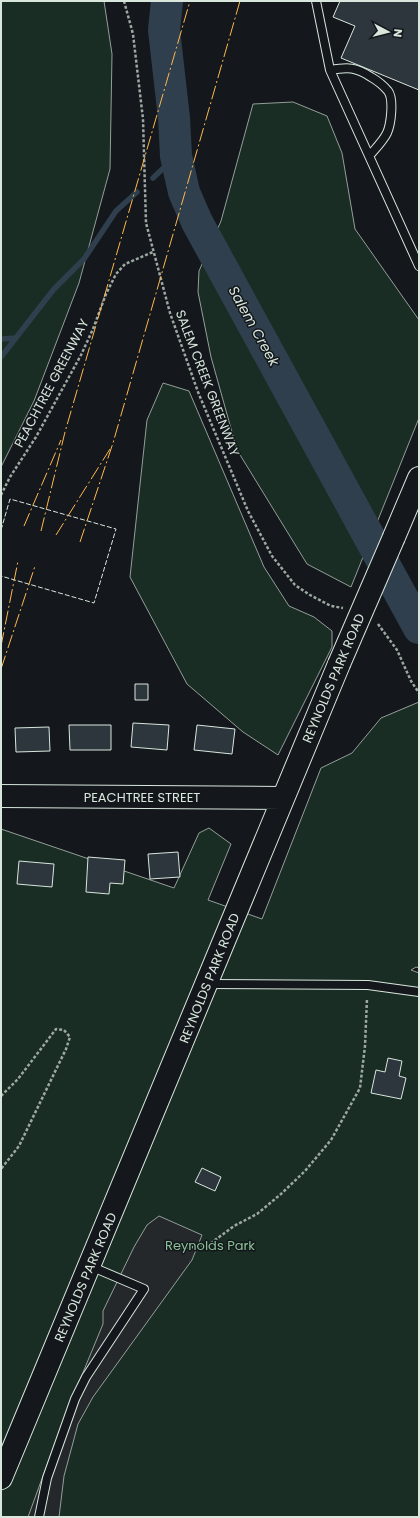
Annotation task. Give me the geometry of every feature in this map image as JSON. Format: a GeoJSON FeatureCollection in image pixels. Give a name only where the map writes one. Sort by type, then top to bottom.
{"type":"FeatureCollection","features":[{"type":"Feature","properties":{"kind":"main road","name":"REYNOLDS PARK ROAD"},"geometry":{"type":"LineString","coordinates":[[1,1478],[207,984],[282,798],[419,478]]}},
{"type":"Feature","properties":{"kind":"main road","name":"PEACHTREE STREET"},"geometry":{"type":"LineString","coordinates":[[1,796],[282,798]]}},
{"type":"Feature","properties":{"kind":"lane"},"geometry":{"type":"LineString","coordinates":[[316,1],[330,70],[370,155],[419,266]]}},
{"type":"Feature","properties":{"kind":"lane"},"geometry":{"type":"LineString","coordinates":[[330,70],[347,67],[363,72],[381,83],[389,92],[392,105],[387,132],[370,155]]}},
{"type":"Feature","properties":{"kind":"lane"},"geometry":{"type":"LineString","coordinates":[[207,984],[368,985],[419,992]]}},
{"type":"Feature","properties":{"kind":"lane"},"geometry":{"type":"LineString","coordinates":[[39,1517],[48,1478],[75,1399],[86,1377],[144,1289],[90,1266]]}},
{"type":"Feature","properties":{"kind":"path","name":"SALEM CREEK GREENWAY"},"geometry":{"type":"LineString","coordinates":[[124,1],[133,34],[142,104],[144,126],[146,223],[170,313],[198,392],[248,511],[272,556],[295,584],[310,595],[331,606],[350,610]]}},
{"type":"Feature","properties":{"kind":"path","name":"PEACHTREE GREENWAY"},"geometry":{"type":"LineString","coordinates":[[1,495],[10,477],[36,437],[80,355],[93,329],[106,294],[116,274],[125,264],[153,252]]}},
{"type":"Feature","properties":{"kind":"path"},"geometry":{"type":"LineString","coordinates":[[371,620],[378,624],[397,650],[411,681],[419,693]]}},
{"type":"Feature","properties":{"kind":"path"},"geometry":{"type":"LineString","coordinates":[[171,1248],[197,1247],[211,1243],[234,1226],[257,1214],[305,1171],[331,1140],[360,1088],[366,1046],[368,985]]}},
{"type":"Feature","properties":{"kind":"path"},"geometry":{"type":"LineString","coordinates":[[1,1096],[18,1079],[56,1029],[64,1030],[70,1037],[66,1049],[19,1146],[1,1169]]}},
{"type":"Feature","properties":{"kind":"green space"},"geometry":{"type":"Polygon","coordinates":[[[1,1],[104,1],[112,54],[110,169],[79,283],[34,401],[1,467],[1,1]]]}},
{"type":"Feature","properties":{"kind":"green space"},"geometry":{"type":"Polygon","coordinates":[[[293,102],[327,116],[342,153],[355,229],[419,320],[419,418],[351,587],[307,564],[237,450],[211,357],[198,292],[199,271],[221,221],[253,104],[293,102]]]}},
{"type":"Feature","properties":{"kind":"green space"},"geometry":{"type":"Polygon","coordinates":[[[163,383],[189,391],[264,567],[289,606],[314,617],[332,631],[332,647],[278,755],[243,732],[187,684],[130,577],[147,420],[163,383]]]}},
{"type":"Feature","properties":{"kind":"green space","name":"Reynolds Park"},"geometry":{"type":"Polygon","coordinates":[[[419,702],[419,968],[416,967],[411,970],[419,973],[419,1517],[1,1517],[1,829],[174,888],[199,833],[209,828],[231,844],[208,900],[262,919],[321,768],[352,753],[381,718],[419,702]]]}},
{"type":"Feature","properties":{"kind":"shaded area"},"geometry":{"type":"Polygon","coordinates":[[[159,1216],[202,1235],[192,1260],[93,1397],[78,1424],[64,1476],[59,1517],[28,1517],[63,1421],[103,1324],[103,1311],[134,1247],[147,1225],[159,1216]]]}},
{"type":"Feature","properties":{"kind":"building"},"geometry":{"type":"Polygon","coordinates":[[[340,1],[419,1],[419,90],[341,58],[355,26],[333,17],[340,1]]]}},
{"type":"Feature","properties":{"kind":"building"},"geometry":{"type":"Polygon","coordinates":[[[135,684],[148,684],[148,700],[135,700],[135,684]]]}},
{"type":"Feature","properties":{"kind":"building"},"geometry":{"type":"Polygon","coordinates":[[[133,723],[169,725],[167,750],[131,747],[133,723]]]}},
{"type":"Feature","properties":{"kind":"building"},"geometry":{"type":"Polygon","coordinates":[[[69,725],[111,725],[111,750],[70,750],[69,725]]]}},
{"type":"Feature","properties":{"kind":"building"},"geometry":{"type":"Polygon","coordinates":[[[197,725],[235,729],[232,754],[194,750],[197,725]]]}},
{"type":"Feature","properties":{"kind":"building"},"geometry":{"type":"Polygon","coordinates":[[[49,727],[50,751],[16,752],[15,728],[49,727]]]}},
{"type":"Feature","properties":{"kind":"building"},"geometry":{"type":"Polygon","coordinates":[[[178,852],[180,877],[150,879],[148,854],[178,852]]]}},
{"type":"Feature","properties":{"kind":"building"},"geometry":{"type":"Polygon","coordinates":[[[88,857],[125,860],[123,884],[110,883],[109,894],[86,892],[88,857]]]}},
{"type":"Feature","properties":{"kind":"building"},"geometry":{"type":"Polygon","coordinates":[[[19,861],[54,864],[52,887],[17,884],[19,861]]]}},
{"type":"Feature","properties":{"kind":"building"},"geometry":{"type":"Polygon","coordinates":[[[388,1058],[402,1061],[399,1076],[406,1078],[401,1099],[371,1093],[376,1070],[385,1072],[388,1058]]]}},
{"type":"Feature","properties":{"kind":"building"},"geometry":{"type":"Polygon","coordinates":[[[202,1168],[221,1177],[215,1191],[195,1182],[202,1168]]]}},
{"type":"Feature","properties":{"kind":"waterway","name":"Salem Creek"},"geometry":{"type":"LineString","coordinates":[[167,1],[164,30],[174,118],[176,156],[184,192],[197,222],[419,628]]}},
{"type":"Feature","properties":{"kind":"waterway"},"geometry":{"type":"LineString","coordinates":[[153,178],[176,156]]}},
{"type":"Feature","properties":{"kind":"waterway"},"geometry":{"type":"LineString","coordinates":[[1,357],[54,289],[84,259],[116,211],[137,192]]}},
{"type":"Feature","properties":{"kind":"waterway"},"geometry":{"type":"LineString","coordinates":[[1,339],[16,338]]}},
{"type":"Feature","properties":{"kind":"fence"},"geometry":{"type":"LineString","coordinates":[[1,530],[10,499],[116,529],[94,603],[1,576]]}},
{"type":"Feature","properties":{"kind":"power"},"geometry":{"type":"LineString","coordinates":[[41,531],[65,432],[190,1]]}},
{"type":"Feature","properties":{"kind":"power"},"geometry":{"type":"LineString","coordinates":[[80,542],[113,443],[240,1]]}},
{"type":"Feature","properties":{"kind":"power"},"geometry":{"type":"LineString","coordinates":[[24,526],[61,440]]}},
{"type":"Feature","properties":{"kind":"power"},"geometry":{"type":"LineString","coordinates":[[56,535],[110,449]]}},
{"type":"Feature","properties":{"kind":"power"},"geometry":{"type":"LineString","coordinates":[[1,646],[18,561]]}},
{"type":"Feature","properties":{"kind":"power"},"geometry":{"type":"LineString","coordinates":[[1,669],[35,566]]}}]}
